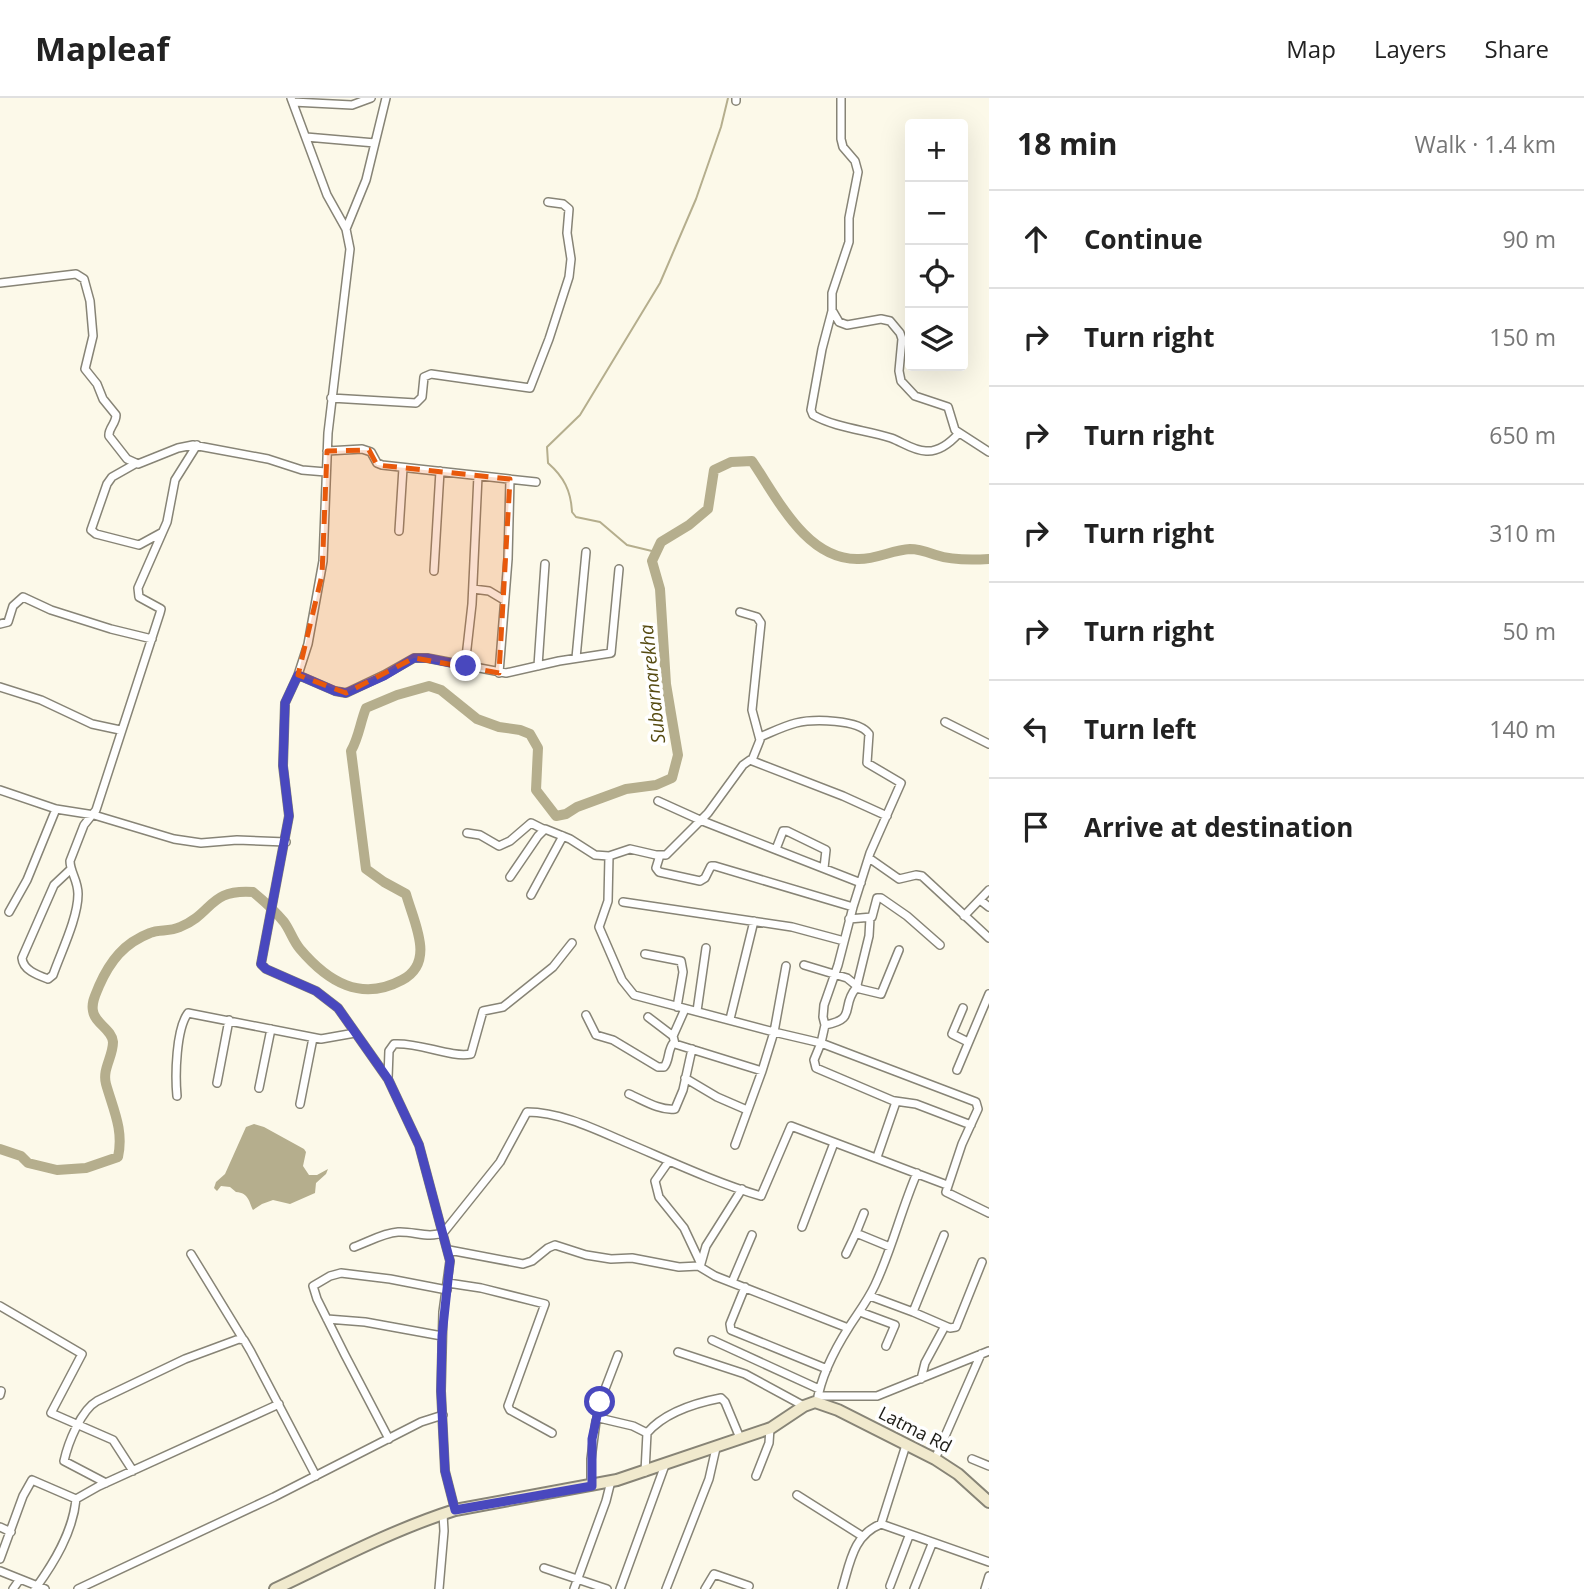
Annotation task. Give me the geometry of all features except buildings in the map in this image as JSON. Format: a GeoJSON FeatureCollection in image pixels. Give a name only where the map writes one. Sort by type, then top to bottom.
{"type":"FeatureCollection","features":[{"type":"Feature","properties":{"kind":"street"},"geometry":{"type":"LineString","coordinates":[[371,98],[352,105],[292,100],[331,204],[346,229],[350,249],[331,398],[321,575],[308,644],[285,703],[283,765],[289,804],[286,842],[261,964],[266,969],[316,991],[333,1003],[388,1079],[419,1145],[449,1250],[442,1336],[443,1415],[445,1471],[455,1510]]}},
{"type":"Feature","properties":{"kind":"street"},"geometry":{"type":"LineString","coordinates":[[346,229],[366,180],[386,98]]}},
{"type":"Feature","properties":{"kind":"street"},"geometry":{"type":"LineString","coordinates":[[841,98],[841,139],[855,161],[858,172],[849,218],[849,242],[832,293],[832,310],[819,360],[811,410],[813,415],[862,432],[888,437],[923,451],[931,451],[945,445],[959,433]]}},
{"type":"Feature","properties":{"kind":"street"},"geometry":{"type":"LineString","coordinates":[[306,137],[375,143]]}},
{"type":"Feature","properties":{"kind":"street"},"geometry":{"type":"LineString","coordinates":[[331,398],[416,403],[422,397],[424,377],[431,374],[530,388],[549,339],[571,265],[567,233],[569,209],[563,204],[548,202]]}},
{"type":"Feature","properties":{"kind":"street"},"geometry":{"type":"LineString","coordinates":[[0,284],[76,274],[84,279],[90,301],[93,336],[85,362],[86,373],[97,384],[103,399],[116,415],[116,422],[109,436],[127,459],[135,464]]}},
{"type":"Feature","properties":{"kind":"street"},"geometry":{"type":"LineString","coordinates":[[832,310],[839,322],[847,326],[881,319],[890,321],[902,339],[899,371],[901,381],[915,396],[948,407],[955,430],[989,453]]}},
{"type":"Feature","properties":{"kind":"street"},"geometry":{"type":"LineString","coordinates":[[71,869],[54,886],[22,958],[22,963],[28,970],[48,979],[52,975],[78,903],[77,881],[70,861],[84,825],[94,815],[161,609],[141,598],[138,592],[163,531],[176,480],[197,445]]}},
{"type":"Feature","properties":{"kind":"street"},"geometry":{"type":"LineString","coordinates":[[163,531],[139,545],[96,534],[91,530],[112,477],[135,464],[178,448],[197,445],[268,459],[302,470],[326,472]]}},
{"type":"Feature","properties":{"kind":"street"},"geometry":{"type":"LineString","coordinates":[[327,451],[366,449],[378,464],[536,482]]}},
{"type":"Feature","properties":{"kind":"street"},"geometry":{"type":"LineString","coordinates":[[399,531],[403,468]]}},
{"type":"Feature","properties":{"kind":"street"},"geometry":{"type":"LineString","coordinates":[[434,571],[440,471]]}},
{"type":"Feature","properties":{"kind":"street"},"geometry":{"type":"LineString","coordinates":[[466,666],[473,590],[478,476]]}},
{"type":"Feature","properties":{"kind":"street"},"geometry":{"type":"LineString","coordinates":[[499,673],[508,559],[510,479]]}},
{"type":"Feature","properties":{"kind":"street"},"geometry":{"type":"LineString","coordinates":[[576,658],[586,552]]}},
{"type":"Feature","properties":{"kind":"street"},"geometry":{"type":"LineString","coordinates":[[538,666],[545,564]]}},
{"type":"Feature","properties":{"kind":"street"},"geometry":{"type":"LineString","coordinates":[[298,675],[346,693],[384,676],[414,658],[427,658],[499,673],[612,652],[619,569]]}},
{"type":"Feature","properties":{"kind":"street"},"geometry":{"type":"LineString","coordinates":[[473,590],[489,591],[504,600]]}},
{"type":"Feature","properties":{"kind":"street"},"geometry":{"type":"LineString","coordinates":[[0,624],[9,621],[13,606],[23,597],[51,610],[152,639]]}},
{"type":"Feature","properties":{"kind":"street"},"geometry":{"type":"LineString","coordinates":[[467,833],[481,835],[499,846],[510,841],[531,823],[563,836],[590,853],[609,856],[630,849],[660,855],[668,853],[701,820],[743,765],[752,760],[758,750],[760,737],[752,710],[761,623],[757,617],[740,612]]}},
{"type":"Feature","properties":{"kind":"street"},"geometry":{"type":"LineString","coordinates":[[0,687],[41,700],[92,724],[120,730]]}},
{"type":"Feature","properties":{"kind":"street"},"geometry":{"type":"LineString","coordinates":[[760,737],[805,722],[845,722],[864,728],[869,734],[867,763],[901,782],[869,858],[849,919],[824,1005],[822,1017],[825,1025],[814,1060],[816,1068],[895,1101],[916,1104],[971,1125]]}},
{"type":"Feature","properties":{"kind":"street"},"geometry":{"type":"LineString","coordinates":[[945,722],[989,744]]}},
{"type":"Feature","properties":{"kind":"street"},"geometry":{"type":"LineString","coordinates":[[752,760],[887,816]]}},
{"type":"Feature","properties":{"kind":"street"},"geometry":{"type":"LineString","coordinates":[[0,790],[57,809],[94,815],[186,842],[286,842]]}},
{"type":"Feature","properties":{"kind":"street"},"geometry":{"type":"LineString","coordinates":[[658,801],[861,883]]}},
{"type":"Feature","properties":{"kind":"street"},"geometry":{"type":"LineString","coordinates":[[9,912],[27,880],[57,809]]}},
{"type":"Feature","properties":{"kind":"street"},"geometry":{"type":"LineString","coordinates":[[510,877],[543,829]]}},
{"type":"Feature","properties":{"kind":"street"},"geometry":{"type":"LineString","coordinates":[[776,849],[783,831],[787,831],[826,850],[824,868]]}},
{"type":"Feature","properties":{"kind":"street"},"geometry":{"type":"LineString","coordinates":[[531,895],[563,836]]}},
{"type":"Feature","properties":{"kind":"street"},"geometry":{"type":"LineString","coordinates":[[660,855],[656,868],[659,872],[702,880],[711,866],[715,866],[853,907]]}},
{"type":"Feature","properties":{"kind":"street"},"geometry":{"type":"LineString","coordinates":[[609,856],[608,901],[599,927],[613,962],[634,995],[821,1043],[976,1102],[978,1109],[946,1192],[989,1213]]}},
{"type":"Feature","properties":{"kind":"street"},"geometry":{"type":"LineString","coordinates":[[869,858],[899,879],[916,874],[922,876],[989,938]]}},
{"type":"Feature","properties":{"kind":"street"},"geometry":{"type":"LineString","coordinates":[[964,916],[989,890]]}},
{"type":"Feature","properties":{"kind":"street"},"geometry":{"type":"LineString","coordinates":[[825,1025],[842,1021],[852,993],[858,986],[869,936],[870,918],[874,914],[877,898],[907,916],[940,945]]}},
{"type":"Feature","properties":{"kind":"street"},"geometry":{"type":"LineString","coordinates":[[980,900],[989,907]]}},
{"type":"Feature","properties":{"kind":"street"},"geometry":{"type":"LineString","coordinates":[[623,902],[801,929],[844,941]]}},
{"type":"Feature","properties":{"kind":"street"},"geometry":{"type":"LineString","coordinates":[[849,919],[870,918]]}},
{"type":"Feature","properties":{"kind":"street"},"geometry":{"type":"LineString","coordinates":[[730,1019],[754,921]]}},
{"type":"Feature","properties":{"kind":"street"},"geometry":{"type":"LineString","coordinates":[[388,1079],[389,1051],[394,1044],[422,1045],[469,1055],[483,1010],[503,1007],[553,967],[572,943]]}},
{"type":"Feature","properties":{"kind":"street"},"geometry":{"type":"LineString","coordinates":[[696,1011],[706,948]]}},
{"type":"Feature","properties":{"kind":"street"},"geometry":{"type":"LineString","coordinates":[[804,964],[834,973],[881,994],[899,950]]}},
{"type":"Feature","properties":{"kind":"street"},"geometry":{"type":"LineString","coordinates":[[586,1015],[596,1035],[613,1040],[658,1067],[667,1065],[681,1008],[681,961],[645,954]]}},
{"type":"Feature","properties":{"kind":"street"},"geometry":{"type":"LineString","coordinates":[[735,1145],[774,1032],[786,966]]}},
{"type":"Feature","properties":{"kind":"street"},"geometry":{"type":"LineString","coordinates":[[957,1070],[989,994]]}},
{"type":"Feature","properties":{"kind":"street"},"geometry":{"type":"LineString","coordinates":[[963,1007],[952,1034],[968,1042]]}},
{"type":"Feature","properties":{"kind":"street"},"geometry":{"type":"LineString","coordinates":[[177,1096],[176,1064],[187,1014],[193,1013],[313,1038],[332,1039],[355,1033]]}},
{"type":"Feature","properties":{"kind":"street"},"geometry":{"type":"LineString","coordinates":[[648,1017],[673,1039],[692,1049],[762,1071]]}},
{"type":"Feature","properties":{"kind":"street"},"geometry":{"type":"LineString","coordinates":[[217,1083],[229,1020]]}},
{"type":"Feature","properties":{"kind":"street"},"geometry":{"type":"LineString","coordinates":[[260,1088],[271,1029]]}},
{"type":"Feature","properties":{"kind":"street"},"geometry":{"type":"LineString","coordinates":[[300,1104],[313,1038]]}},
{"type":"Feature","properties":{"kind":"street"},"geometry":{"type":"LineString","coordinates":[[629,1094],[658,1107],[673,1110],[677,1107],[683,1090],[692,1049]]}},
{"type":"Feature","properties":{"kind":"street"},"geometry":{"type":"LineString","coordinates":[[685,1079],[747,1110]]}},
{"type":"Feature","properties":{"kind":"street"},"geometry":{"type":"LineString","coordinates":[[877,1157],[896,1105],[895,1101]]}},
{"type":"Feature","properties":{"kind":"street"},"geometry":{"type":"LineString","coordinates":[[354,1247],[392,1233],[433,1235],[444,1232],[500,1162],[527,1112],[558,1117],[590,1128],[669,1161],[763,1195],[790,1126],[947,1185]]}},
{"type":"Feature","properties":{"kind":"street"},"geometry":{"type":"LineString","coordinates":[[802,1227],[834,1143]]}},
{"type":"Feature","properties":{"kind":"street"},"geometry":{"type":"LineString","coordinates":[[669,1161],[657,1176],[657,1194],[684,1228],[700,1264],[715,1276],[848,1328]]}},
{"type":"Feature","properties":{"kind":"street"},"geometry":{"type":"LineString","coordinates":[[275,1589],[299,1583],[369,1544],[455,1510],[611,1482],[716,1448],[787,1419],[818,1395],[827,1369],[848,1328],[870,1296],[917,1173]]}},
{"type":"Feature","properties":{"kind":"street"},"geometry":{"type":"LineString","coordinates":[[700,1264],[710,1239],[742,1189]]}},
{"type":"Feature","properties":{"kind":"street"},"geometry":{"type":"LineString","coordinates":[[846,1254],[864,1213]]}},
{"type":"Feature","properties":{"kind":"street"},"geometry":{"type":"LineString","coordinates":[[856,1233],[890,1247]]}},
{"type":"Feature","properties":{"kind":"street"},"geometry":{"type":"LineString","coordinates":[[732,1282],[752,1235]]}},
{"type":"Feature","properties":{"kind":"street"},"geometry":{"type":"LineString","coordinates":[[913,1312],[944,1235]]}},
{"type":"Feature","properties":{"kind":"street"},"geometry":{"type":"LineString","coordinates":[[449,1250],[523,1264],[555,1245],[582,1254],[611,1259],[632,1258],[679,1267],[700,1264]]}},
{"type":"Feature","properties":{"kind":"street"},"geometry":{"type":"LineString","coordinates":[[191,1254],[243,1339],[316,1476]]}},
{"type":"Feature","properties":{"kind":"street"},"geometry":{"type":"LineString","coordinates":[[870,1296],[954,1328],[958,1324],[982,1262]]}},
{"type":"Feature","properties":{"kind":"street"},"geometry":{"type":"LineString","coordinates":[[390,1438],[327,1319],[313,1286],[337,1273],[494,1290],[545,1304],[508,1408],[552,1433]]}},
{"type":"Feature","properties":{"kind":"street"},"geometry":{"type":"LineString","coordinates":[[745,1287],[730,1324],[731,1330],[827,1369]]}},
{"type":"Feature","properties":{"kind":"street"},"geometry":{"type":"LineString","coordinates":[[0,1306],[82,1354],[51,1413],[115,1442],[133,1471]]}},
{"type":"Feature","properties":{"kind":"street"},"geometry":{"type":"LineString","coordinates":[[860,1312],[895,1325],[886,1346]]}},
{"type":"Feature","properties":{"kind":"street"},"geometry":{"type":"LineString","coordinates":[[327,1319],[365,1322],[442,1336]]}},
{"type":"Feature","properties":{"kind":"street"},"geometry":{"type":"LineString","coordinates":[[920,1379],[925,1363],[945,1326]]}},
{"type":"Feature","properties":{"kind":"street"},"geometry":{"type":"LineString","coordinates":[[106,1483],[64,1462],[69,1443],[87,1408],[186,1359],[225,1343],[243,1339]]}},
{"type":"Feature","properties":{"kind":"street"},"geometry":{"type":"LineString","coordinates":[[712,1340],[818,1395],[877,1396],[985,1352]]}},
{"type":"Feature","properties":{"kind":"street"},"geometry":{"type":"LineString","coordinates":[[678,1352],[745,1374],[804,1406]]}},
{"type":"Feature","properties":{"kind":"street"},"geometry":{"type":"LineString","coordinates":[[935,1458],[985,1352]]}},
{"type":"Feature","properties":{"kind":"street"},"geometry":{"type":"LineString","coordinates":[[592,1486],[592,1439],[600,1402],[618,1355]]}},
{"type":"Feature","properties":{"kind":"street","name":"Latma Rd"},"geometry":{"type":"LineString","coordinates":[[818,1395],[838,1410],[935,1458],[958,1474],[989,1502]]}},
{"type":"Feature","properties":{"kind":"street"},"geometry":{"type":"LineString","coordinates":[[645,1472],[648,1433],[665,1417],[719,1398],[725,1402],[740,1438]]}},
{"type":"Feature","properties":{"kind":"street"},"geometry":{"type":"LineString","coordinates":[[0,1571],[39,1588],[69,1530],[76,1499],[279,1404]]}},
{"type":"Feature","properties":{"kind":"street"},"geometry":{"type":"LineString","coordinates":[[78,1589],[316,1476],[421,1422],[443,1415]]}},
{"type":"Feature","properties":{"kind":"street"},"geometry":{"type":"LineString","coordinates":[[597,1419],[609,1419],[648,1433]]}},
{"type":"Feature","properties":{"kind":"street"},"geometry":{"type":"LineString","coordinates":[[756,1476],[769,1443],[770,1428]]}},
{"type":"Feature","properties":{"kind":"street"},"geometry":{"type":"LineString","coordinates":[[842,1589],[854,1548],[862,1536],[881,1524],[906,1445]]}},
{"type":"Feature","properties":{"kind":"street"},"geometry":{"type":"LineString","coordinates":[[666,1589],[709,1479],[716,1448]]}},
{"type":"Feature","properties":{"kind":"street"},"geometry":{"type":"LineString","coordinates":[[972,1459],[989,1466]]}},
{"type":"Feature","properties":{"kind":"street"},"geometry":{"type":"LineString","coordinates":[[620,1589],[665,1465]]}},
{"type":"Feature","properties":{"kind":"street"},"geometry":{"type":"LineString","coordinates":[[0,1559],[32,1480],[76,1499]]}},
{"type":"Feature","properties":{"kind":"street"},"geometry":{"type":"LineString","coordinates":[[574,1589],[611,1482]]}},
{"type":"Feature","properties":{"kind":"street"},"geometry":{"type":"LineString","coordinates":[[797,1495],[862,1536]]}},
{"type":"Feature","properties":{"kind":"street"},"geometry":{"type":"LineString","coordinates":[[439,1589],[443,1514]]}},
{"type":"Feature","properties":{"kind":"street"},"geometry":{"type":"LineString","coordinates":[[881,1524],[989,1562]]}},
{"type":"Feature","properties":{"kind":"street"},"geometry":{"type":"LineString","coordinates":[[0,1527],[10,1531]]}},
{"type":"Feature","properties":{"kind":"street"},"geometry":{"type":"LineString","coordinates":[[890,1586],[909,1536]]}},
{"type":"Feature","properties":{"kind":"street"},"geometry":{"type":"LineString","coordinates":[[914,1589],[932,1544]]}},
{"type":"Feature","properties":{"kind":"street"},"geometry":{"type":"LineString","coordinates":[[544,1567],[607,1589]]}},
{"type":"Feature","properties":{"kind":"street"},"geometry":{"type":"LineString","coordinates":[[705,1589],[714,1574],[749,1587]]}},
{"type":"Feature","properties":{"kind":"street"},"geometry":{"type":"LineString","coordinates":[[985,1589],[989,1576]]}},
{"type":"Feature","properties":{"kind":"street"},"geometry":{"type":"LineString","coordinates":[[13,1589],[20,1579]]}},
{"type":"Feature","properties":{"kind":"highlighted area"},"geometry":{"type":"Polygon","coordinates":[[[369,450],[377,465],[510,479],[499,673],[414,658],[346,693],[298,675],[322,575],[327,451],[369,450]]]}},
{"type":"Feature","properties":{"kind":"shaded area"},"geometry":{"type":"Polygon","coordinates":[[[254,1124],[304,1149],[306,1152],[303,1166],[309,1175],[317,1175],[328,1169],[316,1183],[315,1193],[290,1204],[273,1200],[253,1210],[244,1194],[230,1187],[221,1186],[217,1191],[214,1188],[216,1182],[225,1174],[246,1127],[254,1124]]]}},
{"type":"Feature","properties":{"kind":"waterway"},"geometry":{"type":"LineString","coordinates":[[656,552],[627,545],[600,522],[576,517],[572,512],[566,485],[548,463],[547,447],[580,415],[660,283],[696,199],[728,98]]}},
{"type":"Feature","properties":{"kind":"waterway","name":"Subarnarekha"},"geometry":{"type":"LineString","coordinates":[[0,1149],[21,1156],[28,1163],[57,1170],[86,1168],[118,1157],[119,1129],[105,1079],[113,1042],[110,1034],[94,1016],[94,998],[108,969],[125,948],[153,932],[180,927],[227,894],[253,892],[284,922],[298,946],[311,961],[346,985],[373,989],[402,980],[412,972],[418,963],[420,941],[406,894],[366,869],[351,751],[366,708],[429,686],[441,690],[477,719],[530,734],[538,748],[536,790],[556,816],[626,789],[656,785],[672,778],[678,755],[666,684],[660,589],[652,561],[661,542],[689,525],[708,509],[714,470],[731,462],[752,461],[795,524],[823,549],[839,556],[864,559],[910,549],[948,558],[989,559]]}},
{"type":"Feature","properties":{"kind":"route"},"geometry":{"type":"LineString","coordinates":[[466,666],[414,658],[384,676],[346,693],[298,675],[285,703],[283,765],[289,816],[261,964],[266,969],[316,991],[338,1008],[388,1079],[419,1145],[450,1261],[442,1336],[441,1391],[445,1471],[455,1510],[592,1486],[592,1439],[600,1402]]}}]}
